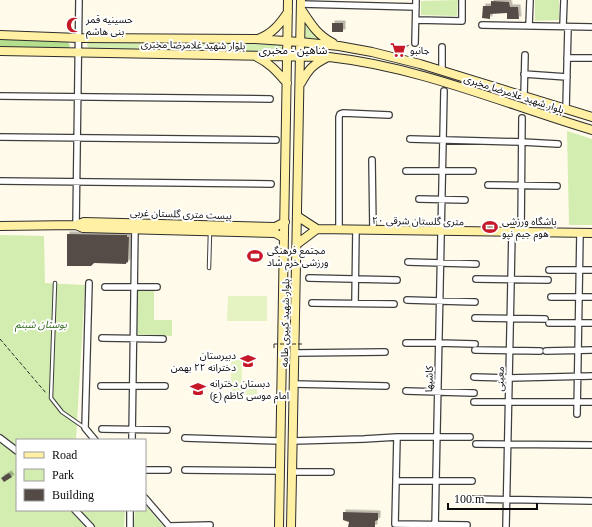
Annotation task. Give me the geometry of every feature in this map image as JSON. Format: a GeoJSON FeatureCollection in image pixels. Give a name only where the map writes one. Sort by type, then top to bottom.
{"type":"FeatureCollection","features":[{"type":"Feature","properties":{"kind":"main road","name":"بلوار شهید کبیری طامه"},"geometry":{"type":"LineString","coordinates":[[279,527],[288,0]]}},
{"type":"Feature","properties":{"kind":"main road","name":"بلوار شهید کبیری طامه"},"geometry":{"type":"LineString","coordinates":[[291,527],[301,4]]}},
{"type":"Feature","properties":{"kind":"main road"},"geometry":{"type":"LineString","coordinates":[[301,4],[315,30],[326,39],[339,46]]}},
{"type":"Feature","properties":{"kind":"main road"},"geometry":{"type":"LineString","coordinates":[[255,39],[274,30],[288,12]]}},
{"type":"Feature","properties":{"kind":"main road","name":"بلوار شهید غلامرضا مخبری"},"geometry":{"type":"LineString","coordinates":[[0,35],[78,38],[255,39],[339,46],[372,52],[442,70],[592,117]]}},
{"type":"Feature","properties":{"kind":"main road","name":"بلوار شهید غلامرضا مخبری"},"geometry":{"type":"LineString","coordinates":[[0,51],[329,56],[416,73],[592,130]]}},
{"type":"Feature","properties":{"kind":"main road"},"geometry":{"type":"LineString","coordinates":[[254,56],[264,60],[287,83]]}},
{"type":"Feature","properties":{"kind":"main road"},"geometry":{"type":"LineString","coordinates":[[300,86],[311,67],[329,56]]}},
{"type":"Feature","properties":{"kind":"main road"},"geometry":{"type":"LineString","coordinates":[[297,216],[317,229],[297,244]]}},
{"type":"Feature","properties":{"kind":"main road","name":"بیست متری گلستان غربی"},"geometry":{"type":"LineString","coordinates":[[0,226],[76,225],[83,228],[135,226],[275,227],[285,222]]}},
{"type":"Feature","properties":{"kind":"main road","name":"بیست متری گلستان غربی"},"geometry":{"type":"LineString","coordinates":[[135,226],[210,232],[275,233],[284,238]]}},
{"type":"Feature","properties":{"kind":"main road","name":"۲۰ متری گلستان شرقی"},"geometry":{"type":"LineString","coordinates":[[317,229],[592,233]]}},
{"type":"Feature","properties":{"kind":"street"},"geometry":{"type":"LineString","coordinates":[[76,225],[79,0]]}},
{"type":"Feature","properties":{"kind":"street"},"geometry":{"type":"LineString","coordinates":[[415,42],[416,0]]}},
{"type":"Feature","properties":{"kind":"street"},"geometry":{"type":"LineString","coordinates":[[416,20],[462,21],[462,0]]}},
{"type":"Feature","properties":{"kind":"street"},"geometry":{"type":"LineString","coordinates":[[529,26],[530,0]]}},
{"type":"Feature","properties":{"kind":"street"},"geometry":{"type":"LineString","coordinates":[[564,0],[567,58],[566,109]]}},
{"type":"Feature","properties":{"kind":"street"},"geometry":{"type":"LineString","coordinates":[[301,4],[416,7]]}},
{"type":"Feature","properties":{"kind":"street"},"geometry":{"type":"LineString","coordinates":[[482,25],[592,27]]}},
{"type":"Feature","properties":{"kind":"street"},"geometry":{"type":"LineString","coordinates":[[442,47],[442,70]]}},
{"type":"Feature","properties":{"kind":"street"},"geometry":{"type":"LineString","coordinates":[[524,96],[525,55]]}},
{"type":"Feature","properties":{"kind":"street"},"geometry":{"type":"LineString","coordinates":[[567,58],[592,58]]}},
{"type":"Feature","properties":{"kind":"street"},"geometry":{"type":"LineString","coordinates":[[524,74],[567,77]]}},
{"type":"Feature","properties":{"kind":"street","name":"کاشیها"},"geometry":{"type":"LineString","coordinates":[[435,526],[444,91]]}},
{"type":"Feature","properties":{"kind":"street"},"geometry":{"type":"LineString","coordinates":[[0,96],[270,99]]}},
{"type":"Feature","properties":{"kind":"street"},"geometry":{"type":"LineString","coordinates":[[339,229],[340,114],[389,115]]}},
{"type":"Feature","properties":{"kind":"street"},"geometry":{"type":"LineString","coordinates":[[521,232],[522,118]]}},
{"type":"Feature","properties":{"kind":"street"},"geometry":{"type":"LineString","coordinates":[[0,137],[276,140]]}},
{"type":"Feature","properties":{"kind":"street"},"geometry":{"type":"LineString","coordinates":[[410,139],[558,144]]}},
{"type":"Feature","properties":{"kind":"street"},"geometry":{"type":"LineString","coordinates":[[372,160],[373,230]]}},
{"type":"Feature","properties":{"kind":"street"},"geometry":{"type":"LineString","coordinates":[[406,171],[473,171]]}},
{"type":"Feature","properties":{"kind":"street"},"geometry":{"type":"LineString","coordinates":[[0,181],[271,184]]}},
{"type":"Feature","properties":{"kind":"street"},"geometry":{"type":"LineString","coordinates":[[488,185],[557,186]]}},
{"type":"Feature","properties":{"kind":"street"},"geometry":{"type":"LineString","coordinates":[[419,199],[465,200]]}},
{"type":"Feature","properties":{"kind":"street"},"geometry":{"type":"LineString","coordinates":[[132,439],[135,226]]}},
{"type":"Feature","properties":{"kind":"street"},"geometry":{"type":"LineString","coordinates":[[355,303],[356,230]]}},
{"type":"Feature","properties":{"kind":"street","name":"معینی"},"geometry":{"type":"LineString","coordinates":[[506,527],[512,232]]}},
{"type":"Feature","properties":{"kind":"street"},"geometry":{"type":"LineString","coordinates":[[577,414],[580,233]]}},
{"type":"Feature","properties":{"kind":"street"},"geometry":{"type":"LineString","coordinates":[[408,262],[476,264]]}},
{"type":"Feature","properties":{"kind":"street"},"geometry":{"type":"LineString","coordinates":[[550,270],[592,270]]}},
{"type":"Feature","properties":{"kind":"street"},"geometry":{"type":"LineString","coordinates":[[309,278],[397,280]]}},
{"type":"Feature","properties":{"kind":"street"},"geometry":{"type":"LineString","coordinates":[[476,279],[548,280]]}},
{"type":"Feature","properties":{"kind":"street"},"geometry":{"type":"LineString","coordinates":[[89,283],[85,428],[94,439]]}},
{"type":"Feature","properties":{"kind":"street"},"geometry":{"type":"LineString","coordinates":[[105,287],[156,287]]}},
{"type":"Feature","properties":{"kind":"street"},"geometry":{"type":"LineString","coordinates":[[551,297],[592,297]]}},
{"type":"Feature","properties":{"kind":"street"},"geometry":{"type":"LineString","coordinates":[[407,300],[476,302]]}},
{"type":"Feature","properties":{"kind":"street"},"geometry":{"type":"LineString","coordinates":[[312,303],[394,304]]}},
{"type":"Feature","properties":{"kind":"street"},"geometry":{"type":"LineString","coordinates":[[475,318],[510,318],[592,323]]}},
{"type":"Feature","properties":{"kind":"street"},"geometry":{"type":"LineString","coordinates":[[102,338],[163,339]]}},
{"type":"Feature","properties":{"kind":"street"},"geometry":{"type":"LineString","coordinates":[[406,343],[438,343],[510,350],[592,350]]}},
{"type":"Feature","properties":{"kind":"street"},"geometry":{"type":"LineString","coordinates":[[295,353],[385,352]]}},
{"type":"Feature","properties":{"kind":"street"},"geometry":{"type":"LineString","coordinates":[[474,377],[509,378],[592,376]]}},
{"type":"Feature","properties":{"kind":"street"},"geometry":{"type":"LineString","coordinates":[[294,384],[386,386]]}},
{"type":"Feature","properties":{"kind":"street"},"geometry":{"type":"LineString","coordinates":[[101,386],[165,386]]}},
{"type":"Feature","properties":{"kind":"street"},"geometry":{"type":"LineString","coordinates":[[406,391],[474,393]]}},
{"type":"Feature","properties":{"kind":"street"},"geometry":{"type":"LineString","coordinates":[[474,402],[592,402]]}},
{"type":"Feature","properties":{"kind":"street"},"geometry":{"type":"LineString","coordinates":[[102,429],[167,430]]}},
{"type":"Feature","properties":{"kind":"street"},"geometry":{"type":"LineString","coordinates":[[397,437],[395,524],[435,526],[467,525]]}},
{"type":"Feature","properties":{"kind":"street"},"geometry":{"type":"LineString","coordinates":[[293,441],[397,437],[470,437]]}},
{"type":"Feature","properties":{"kind":"street"},"geometry":{"type":"LineString","coordinates":[[0,438],[16,450]]}},
{"type":"Feature","properties":{"kind":"street"},"geometry":{"type":"LineString","coordinates":[[185,438],[281,441]]}},
{"type":"Feature","properties":{"kind":"street"},"geometry":{"type":"LineString","coordinates":[[476,444],[592,445]]}},
{"type":"Feature","properties":{"kind":"street"},"geometry":{"type":"LineString","coordinates":[[146,470],[168,470]]}},
{"type":"Feature","properties":{"kind":"street"},"geometry":{"type":"LineString","coordinates":[[185,470],[280,471]]}},
{"type":"Feature","properties":{"kind":"street"},"geometry":{"type":"LineString","coordinates":[[292,472],[331,472]]}},
{"type":"Feature","properties":{"kind":"street"},"geometry":{"type":"LineString","coordinates":[[396,481],[472,481]]}},
{"type":"Feature","properties":{"kind":"street"},"geometry":{"type":"LineString","coordinates":[[146,499],[170,527],[210,525]]}},
{"type":"Feature","properties":{"kind":"street"},"geometry":{"type":"LineString","coordinates":[[472,499],[592,501]]}},
{"type":"Feature","properties":{"kind":"street"},"geometry":{"type":"LineString","coordinates":[[76,511],[90,527]]}},
{"type":"Feature","properties":{"kind":"street"},"geometry":{"type":"LineString","coordinates":[[130,511],[130,527]]}},
{"type":"Feature","properties":{"kind":"lane"},"geometry":{"type":"LineString","coordinates":[[209,268],[210,232]]}},
{"type":"Feature","properties":{"kind":"lane"},"geometry":{"type":"LineString","coordinates":[[55,283],[51,398],[62,412],[85,428]]}},
{"type":"Feature","properties":{"kind":"path"},"geometry":{"type":"LineString","coordinates":[[400,50],[415,42]]}},
{"type":"Feature","properties":{"kind":"path"},"geometry":{"type":"LineString","coordinates":[[0,338],[51,398]]}},
{"type":"Feature","properties":{"kind":"path"},"geometry":{"type":"LineString","coordinates":[[274,349],[274,344],[302,344]]}},
{"type":"Feature","properties":{"kind":"green space"},"geometry":{"type":"Polygon","coordinates":[[[458,0],[457,16],[421,15],[421,1],[458,0]]]}},
{"type":"Feature","properties":{"kind":"green space"},"geometry":{"type":"Polygon","coordinates":[[[535,0],[559,0],[559,20],[535,21],[535,0]]]}},
{"type":"Feature","properties":{"kind":"green space"},"geometry":{"type":"Polygon","coordinates":[[[304,19],[322,40],[305,39],[304,19]]]}},
{"type":"Feature","properties":{"kind":"green space"},"geometry":{"type":"Polygon","coordinates":[[[0,38],[67,40],[70,46],[65,49],[0,48],[0,38]]]}},
{"type":"Feature","properties":{"kind":"green space"},"geometry":{"type":"Polygon","coordinates":[[[93,41],[201,42],[280,45],[282,47],[282,51],[89,48],[87,44],[93,41]]]}},
{"type":"Feature","properties":{"kind":"green space"},"geometry":{"type":"Polygon","coordinates":[[[567,131],[592,139],[592,225],[569,225],[567,131]]]}},
{"type":"Feature","properties":{"kind":"green space","name":"بوستان شبنم"},"geometry":{"type":"Polygon","coordinates":[[[0,235],[44,236],[45,283],[85,285],[76,439],[16,439],[16,445],[0,433],[0,235]]]}},
{"type":"Feature","properties":{"kind":"green space"},"geometry":{"type":"Polygon","coordinates":[[[136,288],[154,289],[154,320],[172,320],[172,336],[135,335],[136,288]]]}},
{"type":"Feature","properties":{"kind":"green space"},"geometry":{"type":"Polygon","coordinates":[[[228,296],[267,296],[267,321],[227,321],[228,296]]]}},
{"type":"Feature","properties":{"kind":"green space"},"geometry":{"type":"Polygon","coordinates":[[[231,360],[242,360],[242,384],[257,384],[257,395],[231,395],[231,360]]]}},
{"type":"Feature","properties":{"kind":"green space"},"geometry":{"type":"Polygon","coordinates":[[[0,443],[16,454],[16,511],[71,511],[85,527],[0,527],[0,443]]]}},
{"type":"Feature","properties":{"kind":"green space"},"geometry":{"type":"Polygon","coordinates":[[[146,506],[164,527],[134,527],[135,511],[146,511],[146,506]]]}},
{"type":"Feature","properties":{"kind":"green space"},"geometry":{"type":"Polygon","coordinates":[[[81,511],[125,511],[124,527],[95,527],[81,511]]]}},
{"type":"Feature","properties":{"kind":"building"},"geometry":{"type":"Polygon","coordinates":[[[491,1],[509,2],[510,7],[518,7],[519,19],[507,19],[507,13],[490,14],[490,19],[482,18],[483,6],[491,6],[491,1]]]}},
{"type":"Feature","properties":{"kind":"building"},"geometry":{"type":"Polygon","coordinates":[[[332,23],[343,23],[343,32],[332,32],[332,23]]]}},
{"type":"Feature","properties":{"kind":"building"},"geometry":{"type":"Polygon","coordinates":[[[67,234],[127,235],[127,237],[129,237],[128,262],[126,264],[94,263],[91,266],[67,266],[67,234]]]}},
{"type":"Feature","properties":{"kind":"building"},"geometry":{"type":"Polygon","coordinates":[[[9,473],[12,477],[4,482],[1,478],[9,473]]]}},
{"type":"Feature","properties":{"kind":"building"},"geometry":{"type":"Polygon","coordinates":[[[343,512],[378,513],[378,520],[375,521],[375,527],[348,527],[349,522],[343,520],[343,512]]]}},
{"type":"Feature","properties":{"kind":"place","name":"حسینیه قمر بنی هاشم"},"geometry":{"type":"Point","coordinates":[74,25]}},
{"type":"Feature","properties":{"kind":"place","name":"جانبو"},"geometry":{"type":"Point","coordinates":[398,50]}},
{"type":"Feature","properties":{"kind":"place","name":"باشگاه ورزشی هوم جیم نیو"},"geometry":{"type":"Point","coordinates":[490,227]}},
{"type":"Feature","properties":{"kind":"place","name":"مجتمع فرهنگی ورزشی خرم شاد"},"geometry":{"type":"Point","coordinates":[255,256]}},
{"type":"Feature","properties":{"kind":"place","name":"دبیرستان دخترانه ۲۲ بهمن"},"geometry":{"type":"Point","coordinates":[248,361]}},
{"type":"Feature","properties":{"kind":"place","name":"دبستان دخترانه امام موسی کاظم (ع)"},"geometry":{"type":"Point","coordinates":[198,389]}},
{"type":"Feature","properties":{"kind":"district","name":"شاهین - مخبری"},"geometry":{"type":"Point","coordinates":[293,50]}}]}
